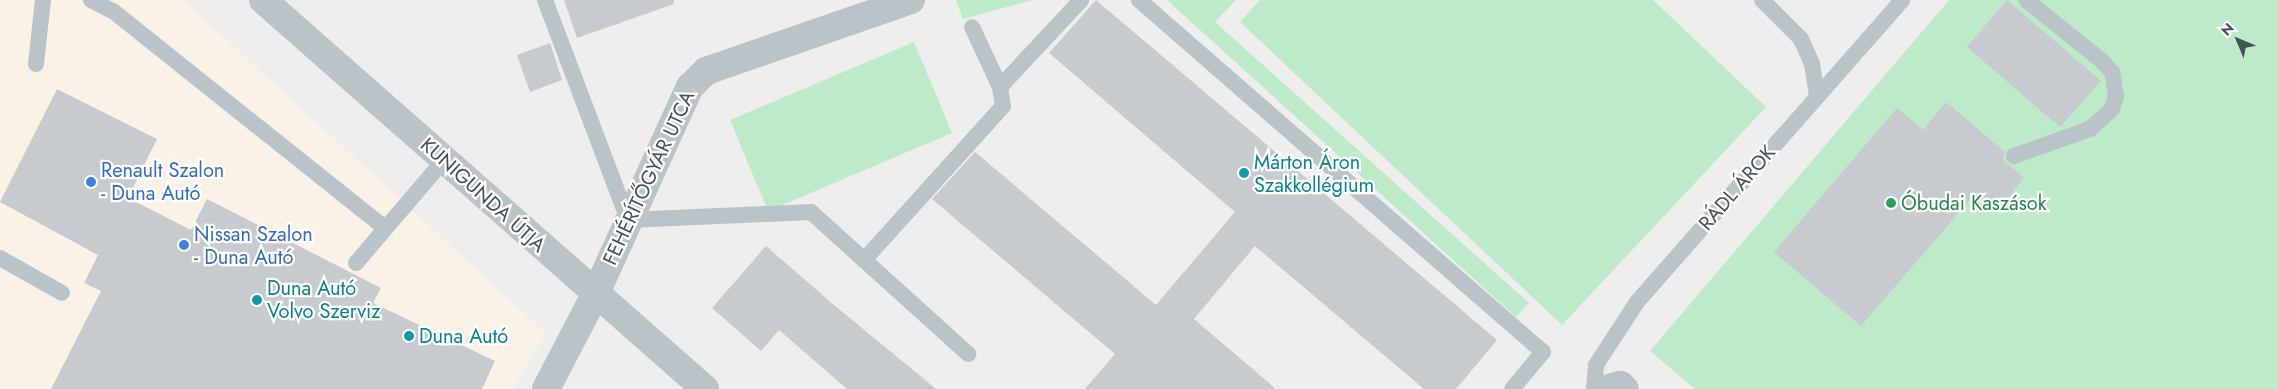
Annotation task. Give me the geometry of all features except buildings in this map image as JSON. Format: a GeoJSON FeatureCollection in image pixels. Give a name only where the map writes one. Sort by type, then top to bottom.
{"type":"FeatureCollection","features":[{"type":"Feature","properties":{"kind":"street","name":"KUNIGUNDA ÚTJA"},"geometry":{"type":"LineString","coordinates":[[263,0],[595,295],[705,389]]}},
{"type":"Feature","properties":{"kind":"street","name":"FEHÉRÍTŐGYÁR UTCA"},"geometry":{"type":"LineString","coordinates":[[546,389],[595,295],[679,104],[706,71],[911,0]]}},
{"type":"Feature","properties":{"kind":"lane"},"geometry":{"type":"LineString","coordinates":[[36,64],[43,0]]}},
{"type":"Feature","properties":{"kind":"lane"},"geometry":{"type":"LineString","coordinates":[[91,0],[113,11],[385,228]]}},
{"type":"Feature","properties":{"kind":"lane"},"geometry":{"type":"LineString","coordinates":[[545,0],[628,220],[811,212],[968,354]]}},
{"type":"Feature","properties":{"kind":"lane"},"geometry":{"type":"LineString","coordinates":[[1000,87],[1081,0]]}},
{"type":"Feature","properties":{"kind":"lane"},"geometry":{"type":"LineString","coordinates":[[1138,0],[1543,352],[1512,389]]}},
{"type":"Feature","properties":{"kind":"lane"},"geometry":{"type":"LineString","coordinates":[[1762,0],[1801,39],[1812,64],[1817,96]]}},
{"type":"Feature","properties":{"kind":"lane","name":"RÁDL ÁROK"},"geometry":{"type":"LineString","coordinates":[[1594,389],[1596,365],[1637,302],[1902,0]]}},
{"type":"Feature","properties":{"kind":"lane"},"geometry":{"type":"LineString","coordinates":[[2014,156],[2090,129],[2112,109],[2116,96],[2112,72],[2102,61],[2026,0]]}},
{"type":"Feature","properties":{"kind":"lane"},"geometry":{"type":"LineString","coordinates":[[864,260],[1003,106],[1000,87],[972,27]]}},
{"type":"Feature","properties":{"kind":"lane"},"geometry":{"type":"LineString","coordinates":[[356,263],[444,160]]}},
{"type":"Feature","properties":{"kind":"lane"},"geometry":{"type":"LineString","coordinates":[[0,258],[62,293]]}},
{"type":"Feature","properties":{"kind":"shaded area"},"geometry":{"type":"Polygon","coordinates":[[[0,0],[183,0],[546,333],[513,389],[0,389],[0,0]]]}},
{"type":"Feature","properties":{"kind":"green space"},"geometry":{"type":"Polygon","coordinates":[[[956,0],[1033,0],[963,19],[956,0]]]}},
{"type":"Feature","properties":{"kind":"green space"},"geometry":{"type":"Polygon","coordinates":[[[1167,0],[1236,0],[1215,22],[1529,303],[1516,317],[1167,0]]]}},
{"type":"Feature","properties":{"kind":"green space"},"geometry":{"type":"Polygon","coordinates":[[[1260,0],[1653,0],[1766,107],[1562,325],[1240,22],[1260,0]]]}},
{"type":"Feature","properties":{"kind":"green space"},"geometry":{"type":"Polygon","coordinates":[[[1949,0],[2278,0],[2278,389],[1695,389],[1650,351],[1949,0]]]}},
{"type":"Feature","properties":{"kind":"green space"},"geometry":{"type":"Polygon","coordinates":[[[914,42],[952,133],[768,211],[730,120],[914,42]]]}},
{"type":"Feature","properties":{"kind":"place","name":"Márton Áron Szakkollégium"},"geometry":{"type":"Point","coordinates":[1244,173]}},
{"type":"Feature","properties":{"kind":"place","name":"Renault Szalon - Duna Autó"},"geometry":{"type":"Point","coordinates":[91,182]}},
{"type":"Feature","properties":{"kind":"place","name":"Óbudai Kaszások"},"geometry":{"type":"Point","coordinates":[1891,203]}},
{"type":"Feature","properties":{"kind":"place","name":"Nissan Szalon - Duna Autó"},"geometry":{"type":"Point","coordinates":[184,245]}},
{"type":"Feature","properties":{"kind":"place","name":"Duna Autó Volvo Szerviz"},"geometry":{"type":"Point","coordinates":[257,300]}},
{"type":"Feature","properties":{"kind":"place","name":"Duna Autó"},"geometry":{"type":"Point","coordinates":[409,336]}}]}
